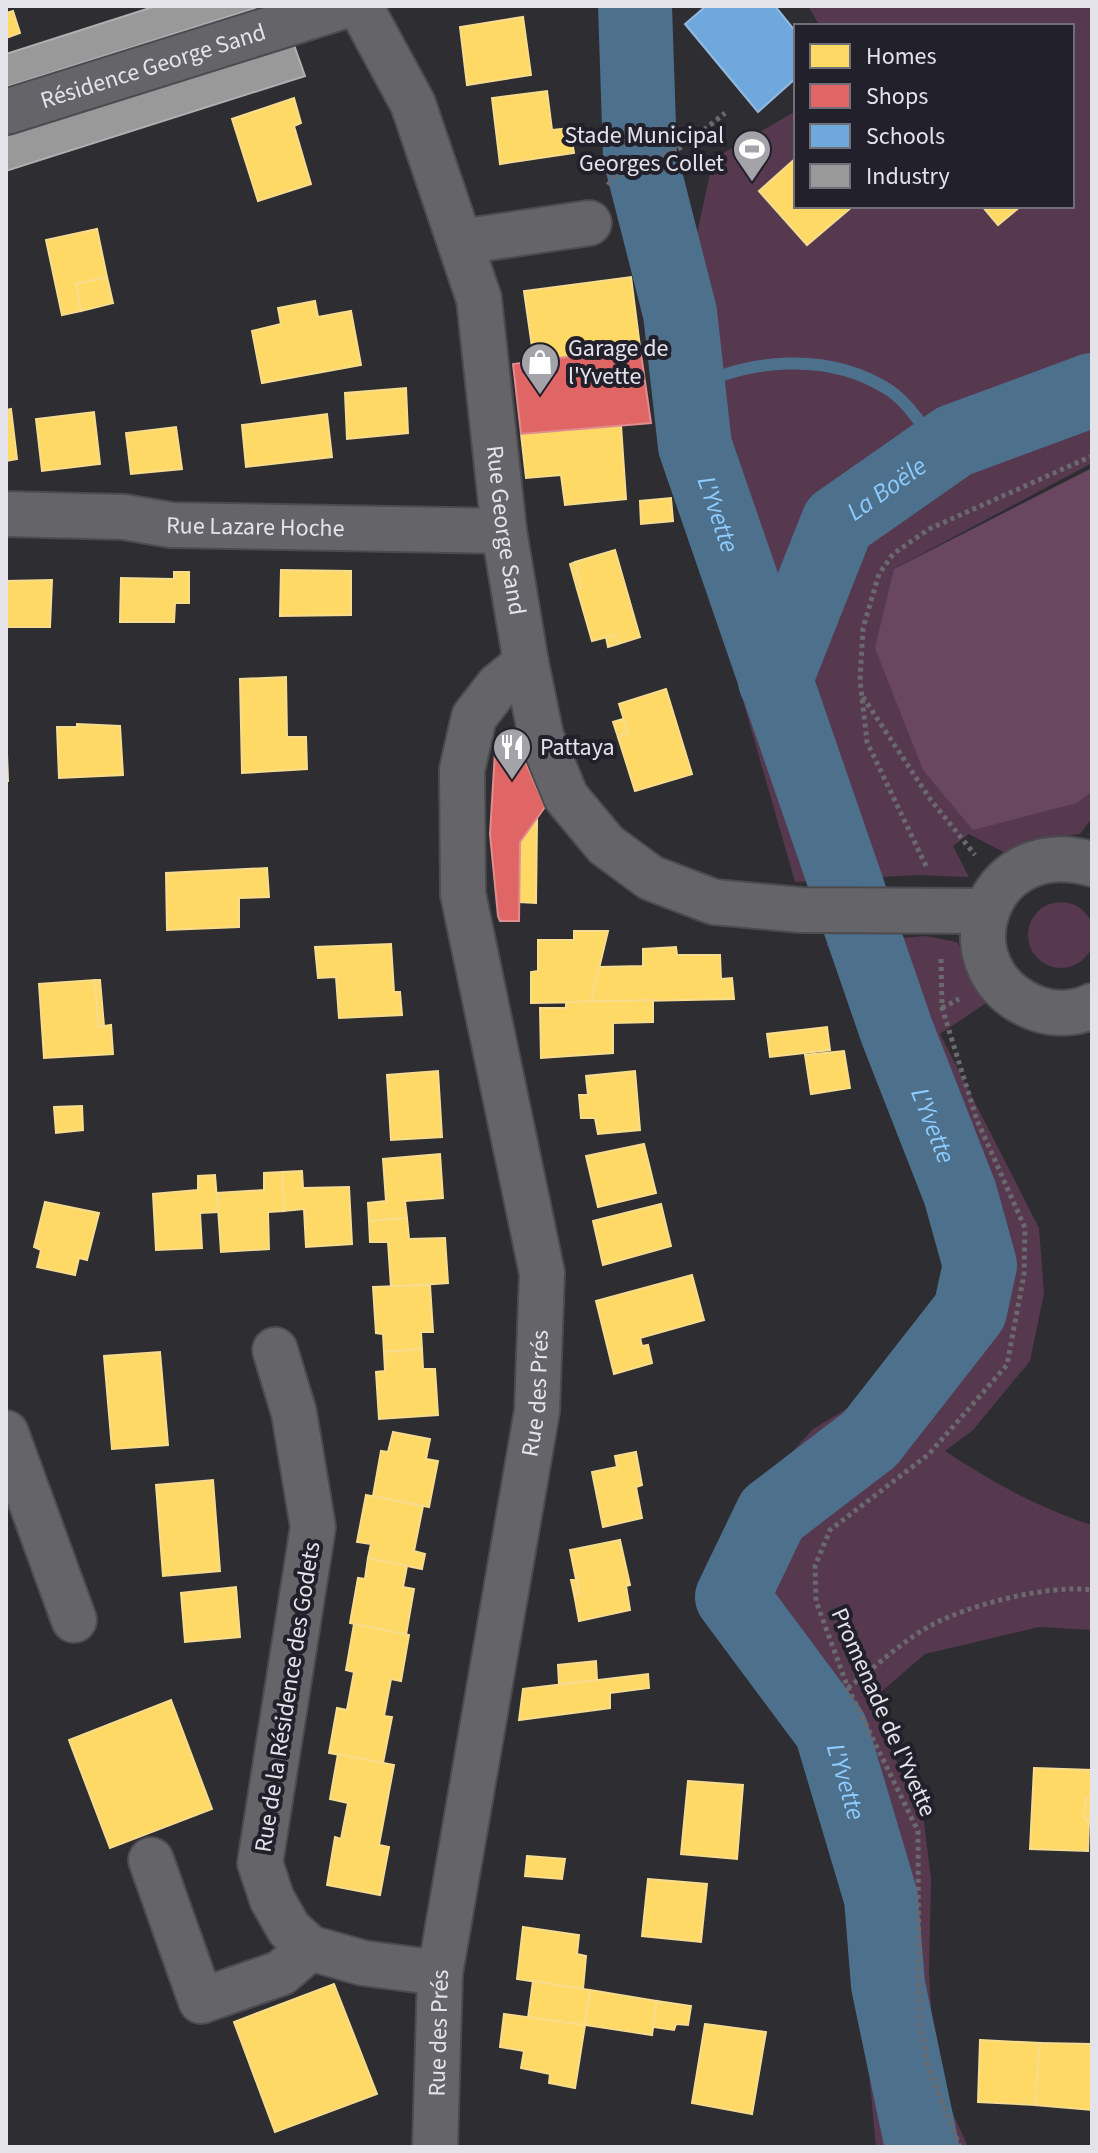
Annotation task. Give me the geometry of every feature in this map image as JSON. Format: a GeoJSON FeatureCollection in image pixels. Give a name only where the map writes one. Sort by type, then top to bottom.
{"type":"FeatureCollection","features":[{"type":"Feature","properties":{"kind":"street","name":"Résidence George Sand"},"geometry":{"type":"LineString","coordinates":[[6,112],[344,6]]}},
{"type":"Feature","properties":{"kind":"street","name":"Rue George Sand"},"geometry":{"type":"LineString","coordinates":[[360,6],[413,104],[479,299],[504,531],[526,663],[541,736],[566,797],[606,845],[651,878],[714,902],[801,910],[924,887],[995,897]]}},
{"type":"Feature","properties":{"kind":"street"},"geometry":{"type":"LineString","coordinates":[[460,242],[589,223]]}},
{"type":"Feature","properties":{"kind":"street","name":"Rue Lazare Hoche"},"geometry":{"type":"LineString","coordinates":[[6,514],[124,517],[171,525],[504,531]]}},
{"type":"Feature","properties":{"kind":"street","name":"Rue des Prés"},"geometry":{"type":"LineString","coordinates":[[435,2147],[440,1973],[537,1411],[542,1273],[463,894],[462,770],[474,717],[498,686],[526,663]]}},
{"type":"Feature","properties":{"kind":"street"},"geometry":{"type":"LineString","coordinates":[[1092,864],[1071,858],[1046,858],[1022,867],[995,897],[983,934],[986,957],[996,978],[1009,994],[1046,1012],[1066,1013],[1092,1006]]}},
{"type":"Feature","properties":{"kind":"street","name":"Rue de la Résidence des Godets"},"geometry":{"type":"LineString","coordinates":[[275,1350],[294,1413],[313,1527],[260,1863],[272,1899],[289,1929],[310,1948]]}},
{"type":"Feature","properties":{"kind":"street"},"geometry":{"type":"LineString","coordinates":[[6,1433],[74,1620]]}},
{"type":"Feature","properties":{"kind":"street"},"geometry":{"type":"LineString","coordinates":[[151,1860],[201,2001],[281,1973],[310,1948],[363,1963],[440,1973]]}},
{"type":"Feature","properties":{"kind":"path"},"geometry":{"type":"LineString","coordinates":[[613,178],[684,146],[725,113]]}},
{"type":"Feature","properties":{"kind":"path"},"geometry":{"type":"LineString","coordinates":[[924,887],[867,742],[860,680],[863,628],[879,574],[893,554],[929,529],[1092,456]]}},
{"type":"Feature","properties":{"kind":"path"},"geometry":{"type":"LineString","coordinates":[[863,697],[930,799],[979,860],[995,897]]}},
{"type":"Feature","properties":{"kind":"path","name":"Promenade de l'Yvette"},"geometry":{"type":"LineString","coordinates":[[941,951],[942,1008],[977,1120],[1025,1228],[1024,1274],[1007,1365],[929,1454],[830,1530],[815,1566],[816,1601],[848,1688],[918,1831],[919,2019],[928,2067],[960,2147]]}},
{"type":"Feature","properties":{"kind":"path"},"geometry":{"type":"LineString","coordinates":[[848,1688],[928,1627],[969,1609],[1029,1595],[1092,1590]]}},
{"type":"Feature","properties":{"kind":"shaded area"},"geometry":{"type":"Polygon","coordinates":[[[808,6],[1092,6],[1092,463],[894,569],[1077,803],[1092,792],[1092,818],[1080,834],[1044,839],[1009,855],[969,834],[953,846],[969,877],[916,875],[795,882],[651,380],[680,313],[713,159],[794,112],[794,208],[1074,208],[1074,24],[819,24],[808,6]]]}},
{"type":"Feature","properties":{"kind":"shaded area"},"geometry":{"type":"Polygon","coordinates":[[[1092,468],[1092,792],[1077,803],[973,830],[923,770],[875,648],[894,569],[1092,468]]]}},
{"type":"Feature","properties":{"kind":"shaded area"},"geometry":{"type":"Polygon","coordinates":[[[1061,902],[1074,904],[1084,912],[1092,922],[1092,948],[1084,958],[1074,966],[1061,968],[1048,966],[1038,958],[1030,948],[1028,935],[1030,922],[1038,912],[1048,904],[1061,902]]]}},
{"type":"Feature","properties":{"kind":"shaded area"},"geometry":{"type":"Polygon","coordinates":[[[926,936],[957,942],[989,1001],[940,1034],[1039,1228],[1044,1293],[1030,1361],[973,1430],[945,1451],[1016,1493],[1092,1525],[1092,1630],[1039,1627],[925,1654],[882,1691],[880,1727],[923,1815],[931,1878],[929,1972],[935,2073],[968,2147],[876,2147],[861,1987],[863,1876],[814,1754],[773,1683],[718,1602],[727,1548],[768,1479],[813,1429],[886,1385],[946,1306],[955,1256],[940,1193],[873,1054],[849,976],[826,944],[926,936]]]}},
{"type":"Feature","properties":{"kind":"building: Homes"},"geometry":{"type":"Polygon","coordinates":[[[13,11],[20,33],[6,38],[6,13],[13,11]]]}},
{"type":"Feature","properties":{"kind":"building: Homes"},"geometry":{"type":"Polygon","coordinates":[[[523,17],[531,75],[467,85],[460,27],[523,17]]]}},
{"type":"Feature","properties":{"kind":"building: Homes"},"geometry":{"type":"Polygon","coordinates":[[[547,91],[552,130],[570,128],[574,153],[500,164],[492,98],[547,91]]]}},
{"type":"Feature","properties":{"kind":"building: Homes"},"geometry":{"type":"Polygon","coordinates":[[[294,98],[301,123],[294,126],[311,184],[258,201],[232,119],[294,98]]]}},
{"type":"Feature","properties":{"kind":"building: Homes"},"geometry":{"type":"Polygon","coordinates":[[[794,160],[794,208],[851,208],[807,245],[759,191],[794,160]]]}},
{"type":"Feature","properties":{"kind":"building: Homes"},"geometry":{"type":"Polygon","coordinates":[[[984,208],[1019,208],[998,225],[984,208]]]}},
{"type":"Feature","properties":{"kind":"building: Homes"},"geometry":{"type":"Polygon","coordinates":[[[97,229],[107,277],[76,284],[81,311],[62,315],[46,240],[97,229]]]}},
{"type":"Feature","properties":{"kind":"building: Homes"},"geometry":{"type":"Polygon","coordinates":[[[107,277],[113,303],[81,311],[76,284],[107,277]]]}},
{"type":"Feature","properties":{"kind":"building: Homes"},"geometry":{"type":"Polygon","coordinates":[[[631,277],[640,347],[534,361],[524,291],[631,277]]]}},
{"type":"Feature","properties":{"kind":"building: Homes"},"geometry":{"type":"Polygon","coordinates":[[[315,301],[318,317],[351,311],[361,365],[262,383],[252,331],[281,324],[278,308],[315,301]]]}},
{"type":"Feature","properties":{"kind":"building: Homes"},"geometry":{"type":"Polygon","coordinates":[[[406,388],[408,433],[347,439],[345,393],[406,388]]]}},
{"type":"Feature","properties":{"kind":"building: Homes"},"geometry":{"type":"Polygon","coordinates":[[[11,409],[17,459],[6,461],[6,410],[11,409]]]}},
{"type":"Feature","properties":{"kind":"building: Homes"},"geometry":{"type":"Polygon","coordinates":[[[94,412],[100,464],[42,471],[36,419],[94,412]]]}},
{"type":"Feature","properties":{"kind":"building: Homes"},"geometry":{"type":"Polygon","coordinates":[[[327,414],[332,457],[246,467],[242,425],[327,414]]]}},
{"type":"Feature","properties":{"kind":"building: Homes"},"geometry":{"type":"Polygon","coordinates":[[[621,425],[626,499],[565,505],[561,475],[526,478],[521,434],[621,425]]]}},
{"type":"Feature","properties":{"kind":"building: Homes"},"geometry":{"type":"Polygon","coordinates":[[[176,427],[182,469],[131,474],[126,433],[176,427]]]}},
{"type":"Feature","properties":{"kind":"building: Homes"},"geometry":{"type":"Polygon","coordinates":[[[671,498],[673,521],[641,524],[640,501],[671,498]]]}},
{"type":"Feature","properties":{"kind":"building: Homes"},"geometry":{"type":"Polygon","coordinates":[[[615,550],[640,637],[618,644],[615,635],[592,641],[577,589],[581,588],[575,562],[615,550]]]}},
{"type":"Feature","properties":{"kind":"building: Homes"},"geometry":{"type":"Polygon","coordinates":[[[575,562],[581,588],[577,589],[570,564],[575,562]]]}},
{"type":"Feature","properties":{"kind":"building: Homes"},"geometry":{"type":"Polygon","coordinates":[[[281,570],[351,571],[351,615],[280,616],[281,570]]]}},
{"type":"Feature","properties":{"kind":"building: Homes"},"geometry":{"type":"Polygon","coordinates":[[[174,572],[189,572],[189,603],[175,603],[174,622],[120,622],[121,578],[174,579],[174,572]]]}},
{"type":"Feature","properties":{"kind":"building: Homes"},"geometry":{"type":"Polygon","coordinates":[[[52,580],[50,627],[6,627],[6,581],[52,580]]]}},
{"type":"Feature","properties":{"kind":"building: Homes"},"geometry":{"type":"Polygon","coordinates":[[[615,635],[618,644],[608,647],[606,637],[615,635]]]}},
{"type":"Feature","properties":{"kind":"building: Homes"},"geometry":{"type":"Polygon","coordinates":[[[286,677],[287,737],[306,737],[307,769],[242,773],[240,679],[286,677]]]}},
{"type":"Feature","properties":{"kind":"building: Homes"},"geometry":{"type":"Polygon","coordinates":[[[666,689],[692,774],[635,791],[618,737],[628,733],[619,704],[666,689]]]}},
{"type":"Feature","properties":{"kind":"building: Homes"},"geometry":{"type":"Polygon","coordinates":[[[623,719],[628,733],[618,737],[613,722],[623,719]]]}},
{"type":"Feature","properties":{"kind":"building: Homes"},"geometry":{"type":"Polygon","coordinates":[[[77,724],[120,726],[123,775],[59,778],[57,727],[77,727],[77,724]]]}},
{"type":"Feature","properties":{"kind":"building: Homes"},"geometry":{"type":"Polygon","coordinates":[[[6,728],[8,781],[6,781],[6,728]]]}},
{"type":"Feature","properties":{"kind":"building: Homes"},"geometry":{"type":"Polygon","coordinates":[[[537,819],[536,903],[519,902],[520,842],[537,819]]]}},
{"type":"Feature","properties":{"kind":"building: Homes"},"geometry":{"type":"Polygon","coordinates":[[[267,868],[269,897],[239,898],[239,927],[167,930],[166,873],[267,868]]]}},
{"type":"Feature","properties":{"kind":"building: Homes"},"geometry":{"type":"Polygon","coordinates":[[[574,931],[608,931],[591,1002],[531,1003],[531,972],[538,971],[538,940],[574,940],[574,931]]]}},
{"type":"Feature","properties":{"kind":"building: Homes"},"geometry":{"type":"Polygon","coordinates":[[[391,944],[394,992],[400,992],[402,1015],[339,1018],[336,977],[318,978],[315,947],[391,944]]]}},
{"type":"Feature","properties":{"kind":"building: Homes"},"geometry":{"type":"Polygon","coordinates":[[[676,947],[677,955],[720,955],[721,979],[732,978],[734,999],[591,1002],[599,967],[643,966],[643,949],[676,947]]]}},
{"type":"Feature","properties":{"kind":"building: Homes"},"geometry":{"type":"Polygon","coordinates":[[[95,980],[100,980],[104,1026],[98,1027],[95,980]]]}},
{"type":"Feature","properties":{"kind":"building: Homes"},"geometry":{"type":"Polygon","coordinates":[[[95,980],[98,1027],[111,1025],[113,1054],[44,1058],[39,984],[95,980]]]}},
{"type":"Feature","properties":{"kind":"building: Homes"},"geometry":{"type":"Polygon","coordinates":[[[653,1000],[653,1022],[613,1023],[613,1053],[541,1058],[540,1008],[566,1008],[566,1002],[653,1000]]]}},
{"type":"Feature","properties":{"kind":"building: Homes"},"geometry":{"type":"Polygon","coordinates":[[[827,1027],[830,1050],[770,1057],[767,1034],[827,1027]]]}},
{"type":"Feature","properties":{"kind":"building: Homes"},"geometry":{"type":"Polygon","coordinates":[[[844,1051],[850,1088],[811,1094],[805,1055],[844,1051]]]}},
{"type":"Feature","properties":{"kind":"building: Homes"},"geometry":{"type":"Polygon","coordinates":[[[438,1071],[442,1137],[391,1140],[387,1075],[438,1071]]]}},
{"type":"Feature","properties":{"kind":"building: Homes"},"geometry":{"type":"Polygon","coordinates":[[[635,1071],[640,1130],[598,1134],[595,1118],[581,1118],[579,1095],[588,1095],[586,1076],[635,1071]]]}},
{"type":"Feature","properties":{"kind":"building: Homes"},"geometry":{"type":"Polygon","coordinates":[[[82,1106],[83,1130],[56,1133],[54,1107],[82,1106]]]}},
{"type":"Feature","properties":{"kind":"building: Homes"},"geometry":{"type":"Polygon","coordinates":[[[644,1144],[656,1193],[598,1207],[586,1156],[644,1144]]]}},
{"type":"Feature","properties":{"kind":"building: Homes"},"geometry":{"type":"Polygon","coordinates":[[[440,1154],[443,1198],[405,1201],[407,1218],[369,1221],[368,1203],[386,1201],[383,1159],[440,1154]]]}},
{"type":"Feature","properties":{"kind":"building: Homes"},"geometry":{"type":"Polygon","coordinates":[[[302,1171],[303,1188],[349,1187],[352,1244],[306,1247],[304,1209],[284,1211],[282,1172],[302,1171]]]}},
{"type":"Feature","properties":{"kind":"building: Homes"},"geometry":{"type":"Polygon","coordinates":[[[282,1172],[284,1211],[268,1212],[269,1249],[221,1252],[217,1193],[264,1190],[264,1173],[282,1172]]]}},
{"type":"Feature","properties":{"kind":"building: Homes"},"geometry":{"type":"Polygon","coordinates":[[[215,1175],[218,1212],[200,1213],[202,1248],[156,1250],[153,1194],[198,1190],[198,1176],[215,1175]]]}},
{"type":"Feature","properties":{"kind":"building: Homes"},"geometry":{"type":"Polygon","coordinates":[[[45,1202],[99,1213],[87,1260],[79,1258],[75,1275],[37,1267],[41,1250],[34,1247],[45,1202]]]}},
{"type":"Feature","properties":{"kind":"building: Homes"},"geometry":{"type":"Polygon","coordinates":[[[661,1204],[671,1246],[603,1265],[593,1221],[661,1204]]]}},
{"type":"Feature","properties":{"kind":"building: Homes"},"geometry":{"type":"Polygon","coordinates":[[[407,1218],[409,1239],[445,1238],[448,1283],[391,1287],[388,1242],[370,1242],[369,1221],[407,1218]]]}},
{"type":"Feature","properties":{"kind":"building: Homes"},"geometry":{"type":"Polygon","coordinates":[[[692,1275],[704,1320],[640,1338],[642,1346],[648,1345],[652,1363],[614,1374],[596,1301],[692,1275]]]}},
{"type":"Feature","properties":{"kind":"building: Homes"},"geometry":{"type":"Polygon","coordinates":[[[430,1285],[433,1332],[421,1332],[422,1349],[384,1352],[383,1334],[376,1333],[373,1287],[430,1285]]]}},
{"type":"Feature","properties":{"kind":"building: Homes"},"geometry":{"type":"Polygon","coordinates":[[[422,1349],[423,1369],[435,1369],[438,1415],[379,1419],[376,1372],[385,1371],[384,1352],[422,1349]]]}},
{"type":"Feature","properties":{"kind":"building: Homes"},"geometry":{"type":"Polygon","coordinates":[[[160,1352],[168,1445],[112,1449],[104,1356],[160,1352]]]}},
{"type":"Feature","properties":{"kind":"building: Homes"},"geometry":{"type":"Polygon","coordinates":[[[393,1432],[430,1439],[426,1459],[438,1461],[429,1507],[373,1496],[381,1451],[388,1452],[393,1432]]]}},
{"type":"Feature","properties":{"kind":"building: Homes"},"geometry":{"type":"Polygon","coordinates":[[[636,1452],[642,1485],[636,1487],[642,1518],[603,1527],[592,1472],[617,1467],[615,1456],[636,1452]]]}},
{"type":"Feature","properties":{"kind":"building: Homes"},"geometry":{"type":"Polygon","coordinates":[[[213,1480],[220,1571],[163,1576],[156,1485],[213,1480]]]}},
{"type":"Feature","properties":{"kind":"building: Homes"},"geometry":{"type":"Polygon","coordinates":[[[366,1495],[423,1506],[414,1551],[425,1554],[422,1569],[368,1558],[371,1544],[357,1542],[366,1495]]]}},
{"type":"Feature","properties":{"kind":"building: Homes"},"geometry":{"type":"Polygon","coordinates":[[[620,1540],[630,1585],[626,1586],[630,1610],[579,1621],[574,1594],[579,1594],[570,1550],[620,1540]]]}},
{"type":"Feature","properties":{"kind":"building: Homes"},"geometry":{"type":"Polygon","coordinates":[[[368,1558],[407,1566],[403,1587],[414,1589],[406,1635],[350,1623],[358,1578],[365,1579],[368,1558]]]}},
{"type":"Feature","properties":{"kind":"building: Homes"},"geometry":{"type":"Polygon","coordinates":[[[571,1580],[577,1580],[579,1594],[574,1594],[571,1580]]]}},
{"type":"Feature","properties":{"kind":"building: Homes"},"geometry":{"type":"Polygon","coordinates":[[[236,1587],[240,1637],[185,1642],[181,1593],[236,1587]]]}},
{"type":"Feature","properties":{"kind":"building: Homes"},"geometry":{"type":"Polygon","coordinates":[[[354,1624],[409,1635],[401,1681],[391,1679],[384,1716],[392,1717],[383,1763],[329,1753],[337,1708],[347,1710],[354,1672],[346,1670],[354,1624]]]}},
{"type":"Feature","properties":{"kind":"building: Homes"},"geometry":{"type":"Polygon","coordinates":[[[596,1661],[597,1680],[559,1684],[558,1665],[596,1661]]]}},
{"type":"Feature","properties":{"kind":"building: Homes"},"geometry":{"type":"Polygon","coordinates":[[[648,1674],[649,1688],[610,1693],[610,1708],[519,1720],[523,1689],[648,1674]]]}},
{"type":"Feature","properties":{"kind":"building: Homes"},"geometry":{"type":"Polygon","coordinates":[[[171,1700],[212,1809],[110,1848],[69,1740],[171,1700]]]}},
{"type":"Feature","properties":{"kind":"building: Homes"},"geometry":{"type":"Polygon","coordinates":[[[338,1754],[394,1765],[379,1845],[389,1847],[380,1895],[327,1885],[335,1837],[341,1839],[348,1803],[330,1799],[338,1754]]]}},
{"type":"Feature","properties":{"kind":"building: Homes"},"geometry":{"type":"Polygon","coordinates":[[[1034,1768],[1092,1770],[1092,1799],[1086,1798],[1084,1817],[1089,1822],[1088,1851],[1030,1849],[1034,1768]]]}},
{"type":"Feature","properties":{"kind":"building: Homes"},"geometry":{"type":"Polygon","coordinates":[[[688,1781],[743,1785],[737,1859],[681,1854],[688,1781]]]}},
{"type":"Feature","properties":{"kind":"building: Homes"},"geometry":{"type":"Polygon","coordinates":[[[1086,1798],[1091,1799],[1089,1822],[1084,1817],[1086,1798]]]}},
{"type":"Feature","properties":{"kind":"building: Homes"},"geometry":{"type":"Polygon","coordinates":[[[527,1856],[565,1859],[562,1879],[525,1876],[527,1856]]]}},
{"type":"Feature","properties":{"kind":"building: Homes"},"geometry":{"type":"Polygon","coordinates":[[[648,1879],[707,1884],[701,1942],[642,1936],[648,1879]]]}},
{"type":"Feature","properties":{"kind":"building: Homes"},"geometry":{"type":"Polygon","coordinates":[[[523,1927],[579,1935],[577,1954],[586,1956],[583,1989],[517,1979],[523,1927]]]}},
{"type":"Feature","properties":{"kind":"building: Homes"},"geometry":{"type":"Polygon","coordinates":[[[533,1981],[590,1990],[585,2025],[528,2018],[533,1981]]]}},
{"type":"Feature","properties":{"kind":"building: Homes"},"geometry":{"type":"Polygon","coordinates":[[[334,1984],[377,2094],[275,2132],[234,2022],[334,1984]]]}},
{"type":"Feature","properties":{"kind":"building: Homes"},"geometry":{"type":"Polygon","coordinates":[[[590,1990],[657,2001],[652,2035],[585,2025],[590,1990]]]}},
{"type":"Feature","properties":{"kind":"building: Homes"},"geometry":{"type":"Polygon","coordinates":[[[657,2001],[691,2006],[688,2025],[676,2024],[674,2030],[653,2027],[657,2001]]]}},
{"type":"Feature","properties":{"kind":"building: Homes"},"geometry":{"type":"Polygon","coordinates":[[[504,2014],[585,2025],[575,2088],[549,2083],[550,2074],[521,2068],[524,2051],[500,2047],[504,2014]]]}},
{"type":"Feature","properties":{"kind":"building: Homes"},"geometry":{"type":"Polygon","coordinates":[[[705,2024],[766,2032],[752,2114],[692,2103],[705,2024]]]}},
{"type":"Feature","properties":{"kind":"building: Homes"},"geometry":{"type":"Polygon","coordinates":[[[980,2040],[1040,2043],[1035,2105],[978,2102],[980,2040]]]}},
{"type":"Feature","properties":{"kind":"building: Homes"},"geometry":{"type":"Polygon","coordinates":[[[1040,2043],[1092,2044],[1092,2110],[1035,2105],[1040,2043]]]}},
{"type":"Feature","properties":{"kind":"building: Shops"},"geometry":{"type":"Polygon","coordinates":[[[640,347],[651,423],[521,434],[513,364],[640,347]]]}},
{"type":"Feature","properties":{"kind":"building: Shops"},"geometry":{"type":"Polygon","coordinates":[[[495,752],[521,752],[545,807],[520,842],[519,921],[500,921],[498,916],[490,834],[495,752]]]}},
{"type":"Feature","properties":{"kind":"building: Schools"},"geometry":{"type":"Polygon","coordinates":[[[706,6],[775,6],[794,30],[794,80],[758,112],[685,24],[706,6]]]}},
{"type":"Feature","properties":{"kind":"building: Industry"},"geometry":{"type":"Polygon","coordinates":[[[156,6],[262,6],[6,87],[6,54],[156,6]]]}},
{"type":"Feature","properties":{"kind":"building: Industry"},"geometry":{"type":"Polygon","coordinates":[[[293,42],[305,76],[6,171],[6,133],[293,42]]]}},
{"type":"Feature","properties":{"kind":"waterway","name":"L'Yvette"},"geometry":{"type":"LineString","coordinates":[[635,6],[640,156],[680,313],[695,446],[897,1032],[960,1193],[980,1265],[970,1311],[870,1439],[772,1514],[732,1597],[831,1730],[881,1898],[888,1985],[922,2147]]}},
{"type":"Feature","properties":{"kind":"waterway"},"geometry":{"type":"LineString","coordinates":[[687,391],[735,371],[761,366],[815,364],[841,369],[866,377],[897,396],[917,418],[940,452]]}},
{"type":"Feature","properties":{"kind":"waterway","name":"La Boële"},"geometry":{"type":"LineString","coordinates":[[775,681],[838,522],[954,441],[1092,390]]}},
{"type":"Feature","properties":{"kind":"place","name":"Stade Municipal Georges Collet"},"geometry":{"type":"Point","coordinates":[752,183]}},
{"type":"Feature","properties":{"kind":"place","name":"Garage de l'Yvette"},"geometry":{"type":"Point","coordinates":[540,396]}},
{"type":"Feature","properties":{"kind":"place","name":"Pattaya"},"geometry":{"type":"Point","coordinates":[512,781]}}]}
